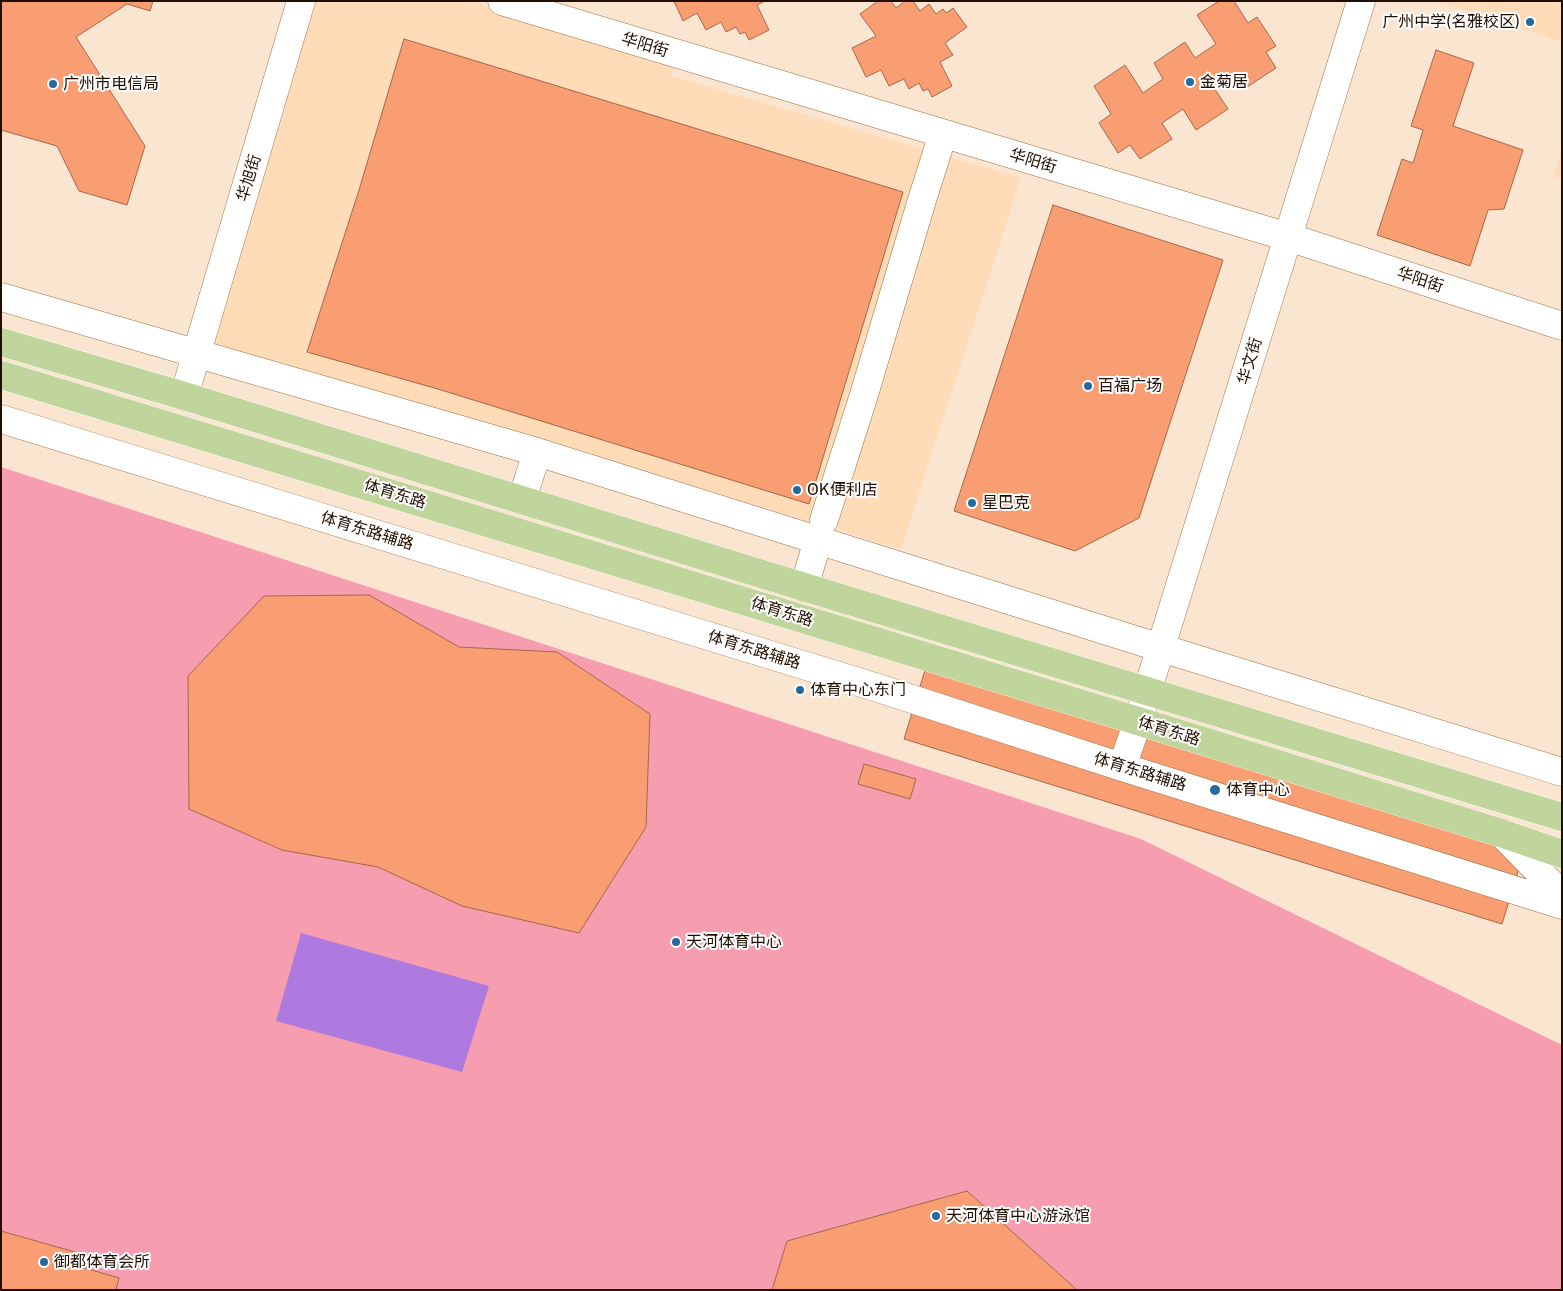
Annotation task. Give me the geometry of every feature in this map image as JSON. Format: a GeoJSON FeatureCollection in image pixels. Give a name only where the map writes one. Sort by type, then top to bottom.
{"type":"FeatureCollection","features":[{"type":"Feature","properties":{"kind":"main road","name":"体育东路"},"geometry":{"type":"LineString","coordinates":[[1,342],[184,396],[804,587],[1562,817]]}},
{"type":"Feature","properties":{"kind":"main road","name":"体育东路"},"geometry":{"type":"LineString","coordinates":[[1,375],[1138,721],[1501,833],[1562,854]]}},
{"type":"Feature","properties":{"kind":"street","name":"华旭街"},"geometry":{"type":"LineString","coordinates":[[184,396],[301,1]]}},
{"type":"Feature","properties":{"kind":"street","name":"华阳街"},"geometry":{"type":"LineString","coordinates":[[502,1],[1288,237],[1562,326]]}},
{"type":"Feature","properties":{"kind":"street","name":"华文街"},"geometry":{"type":"LineString","coordinates":[[1122,767],[1161,648],[1361,1]]}},
{"type":"Feature","properties":{"kind":"street"},"geometry":{"type":"LineString","coordinates":[[804,587],[943,134]]}},
{"type":"Feature","properties":{"kind":"street"},"geometry":{"type":"LineString","coordinates":[[1,297],[538,452],[821,530],[1161,648],[1562,772]]}},
{"type":"Feature","properties":{"kind":"street","name":"体育东路辅路"},"geometry":{"type":"LineString","coordinates":[[1,419],[868,685],[1562,905]]}},
{"type":"Feature","properties":{"kind":"street"},"geometry":{"type":"LineString","coordinates":[[522,500],[538,452]]}},
{"type":"Feature","properties":{"kind":"street"},"geometry":{"type":"LineString","coordinates":[[1501,833],[1562,895]]}},
{"type":"Feature","properties":{"kind":"shaded area"},"geometry":{"type":"Polygon","coordinates":[[[310,1],[470,1],[675,62],[671,76],[1021,178],[901,549],[576,451],[208,346],[310,1]]]}},
{"type":"Feature","properties":{"kind":"shaded area","name":"广州中学(名雅校区)"},"geometry":{"type":"Polygon","coordinates":[[[1437,1],[1562,1],[1562,42],[1437,1]]]}},
{"type":"Feature","properties":{"kind":"shaded area"},"geometry":{"type":"Polygon","coordinates":[[[1562,149],[1562,179],[1553,176],[1562,149]]]}},
{"type":"Feature","properties":{"kind":"shaded area","name":"天河体育中心"},"geometry":{"type":"Polygon","coordinates":[[[1,467],[1141,839],[1562,1045],[1562,1290],[1,1290],[1,467]]]}},
{"type":"Feature","properties":{"kind":"shaded area"},"geometry":{"type":"Polygon","coordinates":[[[301,933],[489,986],[462,1072],[276,1021],[301,933]]]}},
{"type":"Feature","properties":{"kind":"building","name":"广州市电信局"},"geometry":{"type":"Polygon","coordinates":[[[1,1],[153,1],[150,11],[127,4],[76,37],[145,146],[127,205],[79,191],[57,146],[1,130],[1,1]]]}},
{"type":"Feature","properties":{"kind":"building"},"geometry":{"type":"Polygon","coordinates":[[[674,1],[765,1],[757,5],[769,30],[749,40],[745,32],[740,34],[736,27],[726,32],[721,22],[706,30],[697,13],[683,21],[674,1]]]}},
{"type":"Feature","properties":{"kind":"building"},"geometry":{"type":"Polygon","coordinates":[[[878,1],[891,1],[896,8],[905,1],[913,1],[920,11],[929,4],[936,14],[943,9],[946,13],[953,8],[967,27],[945,43],[953,55],[940,62],[952,86],[932,97],[928,89],[923,91],[919,83],[909,89],[904,79],[889,86],[881,70],[866,77],[852,48],[876,36],[860,14],[878,1]]]}},
{"type":"Feature","properties":{"kind":"building","name":"金菊居"},"geometry":{"type":"Polygon","coordinates":[[[1219,1],[1234,1],[1248,23],[1257,17],[1276,46],[1266,52],[1276,68],[1244,89],[1235,74],[1214,88],[1228,109],[1196,130],[1183,109],[1162,123],[1172,139],[1140,159],[1130,145],[1118,153],[1099,123],[1111,114],[1094,86],[1125,65],[1143,93],[1163,79],[1154,63],[1185,42],[1195,58],[1216,44],[1197,15],[1219,1]]]}},
{"type":"Feature","properties":{"kind":"building"},"geometry":{"type":"Polygon","coordinates":[[[404,39],[903,192],[809,504],[438,389],[307,352],[359,190],[404,39]]]}},
{"type":"Feature","properties":{"kind":"building"},"geometry":{"type":"Polygon","coordinates":[[[1436,50],[1474,63],[1453,126],[1523,150],[1504,209],[1488,210],[1470,266],[1377,235],[1402,159],[1413,163],[1423,130],[1411,126],[1436,50]]]}},
{"type":"Feature","properties":{"kind":"building","name":"百福广场"},"geometry":{"type":"Polygon","coordinates":[[[1053,205],[1223,260],[1139,518],[1075,551],[954,511],[1053,205]]]}},
{"type":"Feature","properties":{"kind":"building"},"geometry":{"type":"Polygon","coordinates":[[[369,595],[459,647],[557,652],[650,714],[646,827],[579,933],[462,906],[378,867],[282,850],[189,809],[188,676],[264,596],[369,595]]]}},
{"type":"Feature","properties":{"kind":"building","name":"体育中心"},"geometry":{"type":"Polygon","coordinates":[[[929,657],[1527,842],[1502,924],[904,739],[929,657]]]}},
{"type":"Feature","properties":{"kind":"building"},"geometry":{"type":"Polygon","coordinates":[[[864,764],[916,779],[910,799],[858,784],[864,764]]]}},
{"type":"Feature","properties":{"kind":"building","name":"天河体育中心游泳馆"},"geometry":{"type":"Polygon","coordinates":[[[967,1191],[1077,1290],[772,1290],[787,1241],[967,1191]]]}},
{"type":"Feature","properties":{"kind":"building","name":"御都体育会所"},"geometry":{"type":"Polygon","coordinates":[[[1,1231],[89,1256],[85,1268],[119,1278],[116,1289],[120,1290],[1,1290],[1,1231]]]}},
{"type":"Feature","properties":{"kind":"place","name":"广州中学(名雅校区)"},"geometry":{"type":"Point","coordinates":[1530,22]}},
{"type":"Feature","properties":{"kind":"place","name":"金菊居"},"geometry":{"type":"Point","coordinates":[1190,82]}},
{"type":"Feature","properties":{"kind":"place","name":"广州市电信局"},"geometry":{"type":"Point","coordinates":[53,84]}},
{"type":"Feature","properties":{"kind":"place","name":"百福广场"},"geometry":{"type":"Point","coordinates":[1088,386]}},
{"type":"Feature","properties":{"kind":"place","name":"OK便利店"},"geometry":{"type":"Point","coordinates":[797,490]}},
{"type":"Feature","properties":{"kind":"place","name":"星巴克"},"geometry":{"type":"Point","coordinates":[972,503]}},
{"type":"Feature","properties":{"kind":"place","name":"体育中心东门"},"geometry":{"type":"Point","coordinates":[800,690]}},
{"type":"Feature","properties":{"kind":"place","name":"体育中心"},"geometry":{"type":"Point","coordinates":[1215,790]}},
{"type":"Feature","properties":{"kind":"place","name":"天河体育中心"},"geometry":{"type":"Point","coordinates":[676,942]}},
{"type":"Feature","properties":{"kind":"place","name":"天河体育中心游泳馆"},"geometry":{"type":"Point","coordinates":[936,1216]}},
{"type":"Feature","properties":{"kind":"place","name":"御都体育会所"},"geometry":{"type":"Point","coordinates":[44,1262]}}]}
